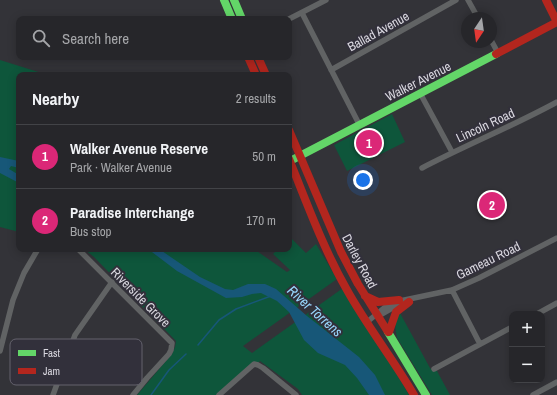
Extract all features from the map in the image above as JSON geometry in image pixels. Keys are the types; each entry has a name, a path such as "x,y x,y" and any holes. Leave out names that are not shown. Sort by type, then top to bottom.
{"main road":[{"path":"224,0 231,16"},
{"path":"234,0 241,16"},
{"path":"546,0 557,22"},
{"name":"Walker Avenue","path":"292,159 300,157 359,124 557,22"},
{"path":"249,60 255,72"},
{"path":"259,60 265,72"},
{"name":"Darley Road","path":"292,137 327,222 348,267 411,368 426,395"},
{"name":"Darley Road","path":"292,167 323,240 347,289 367,322 399,369 414,395"},
{"path":"365,296 378,302 399,300"},
{"path":"389,332 396,312 409,302"}],"street":[{"path":"292,18 326,0"},
{"name":"Ballad Avenue","path":"331,70 456,0"},
{"path":"468,0 475,12"},
{"path":"302,13 359,124"},
{"path":"495,48 498,53"},
{"path":"420,93 452,152"},
{"name":"Lincoln Road","path":"422,168 452,152 522,121 557,102"},
{"name":"Gameau Road","path":"377,315 394,307 427,296 452,290 479,278 557,238"},
{"path":"0,350 13,300 24,273 36,252"},
{"name":"Riverside Grove","path":"81,252 172,343 172,350 142,384"},
{"path":"74,339 112,282"},
{"path":"452,290 480,344"},
{"name":"Gameau Road","path":"367,322 389,305 399,300 427,296"},
{"path":"542,311 557,303"},
{"path":"434,369 509,329"},
{"path":"219,395 254,364 258,365 296,395"},
{"path":"533,395 557,382"},
{"path":"54,395 58,385"},
{"name":"Riverside Grove","path":"133,395 141,385"}],"green space":[{"path":"0,60 38,72 16,72 16,231 0,227"},
{"path":"392,114 405,142 347,171 334,145"},
{"path":"292,239 306,253 316,244 337,279 243,346 252,353 343,288 395,370 409,395 302,395 298,389 260,361 219,395 137,395 172,354 176,341 88,252 258,252 287,272 290,270 273,254 275,252 292,252"},
{"path":"400,313 430,368 433,371 437,371 450,395 432,395 397,338 396,325"}],"water":[{"path":"0,157 16,160 16,167 11,166 9,169 16,173 16,181 0,173"},
{"name":"River Torrens","path":"152,252 163,252 200,277 225,289 233,290 248,284 265,284 276,289 307,316 359,357 375,375 385,395 369,395 357,378 345,365 318,353 304,340 289,312 277,301 261,293 242,297 226,298 177,271"}],"waterway":[{"path":"198,345 219,320 236,309 271,296"},
{"path":"151,395 169,370 186,354"}],"traffic: fast":[{"path":"224,0 231,16"},
{"path":"234,0 241,16"},
{"path":"292,160 496,54"},
{"path":"388,332 426,395"}],"traffic: jam":[{"path":"496,54 557,22 546,0"},
{"path":"249,60 255,72"},
{"path":"259,60 265,72"},
{"path":"292,137 341,252 358,284 388,332"},
{"path":"292,166 338,274 363,317 414,395"},
{"path":"365,296 378,302 399,300"},
{"path":"389,332 396,312 409,302"}],"place":[{"name":"Walker Avenue Reserve","path":"369,143"},
{"name":"Paradise Interchange","path":"492,205"}]}
